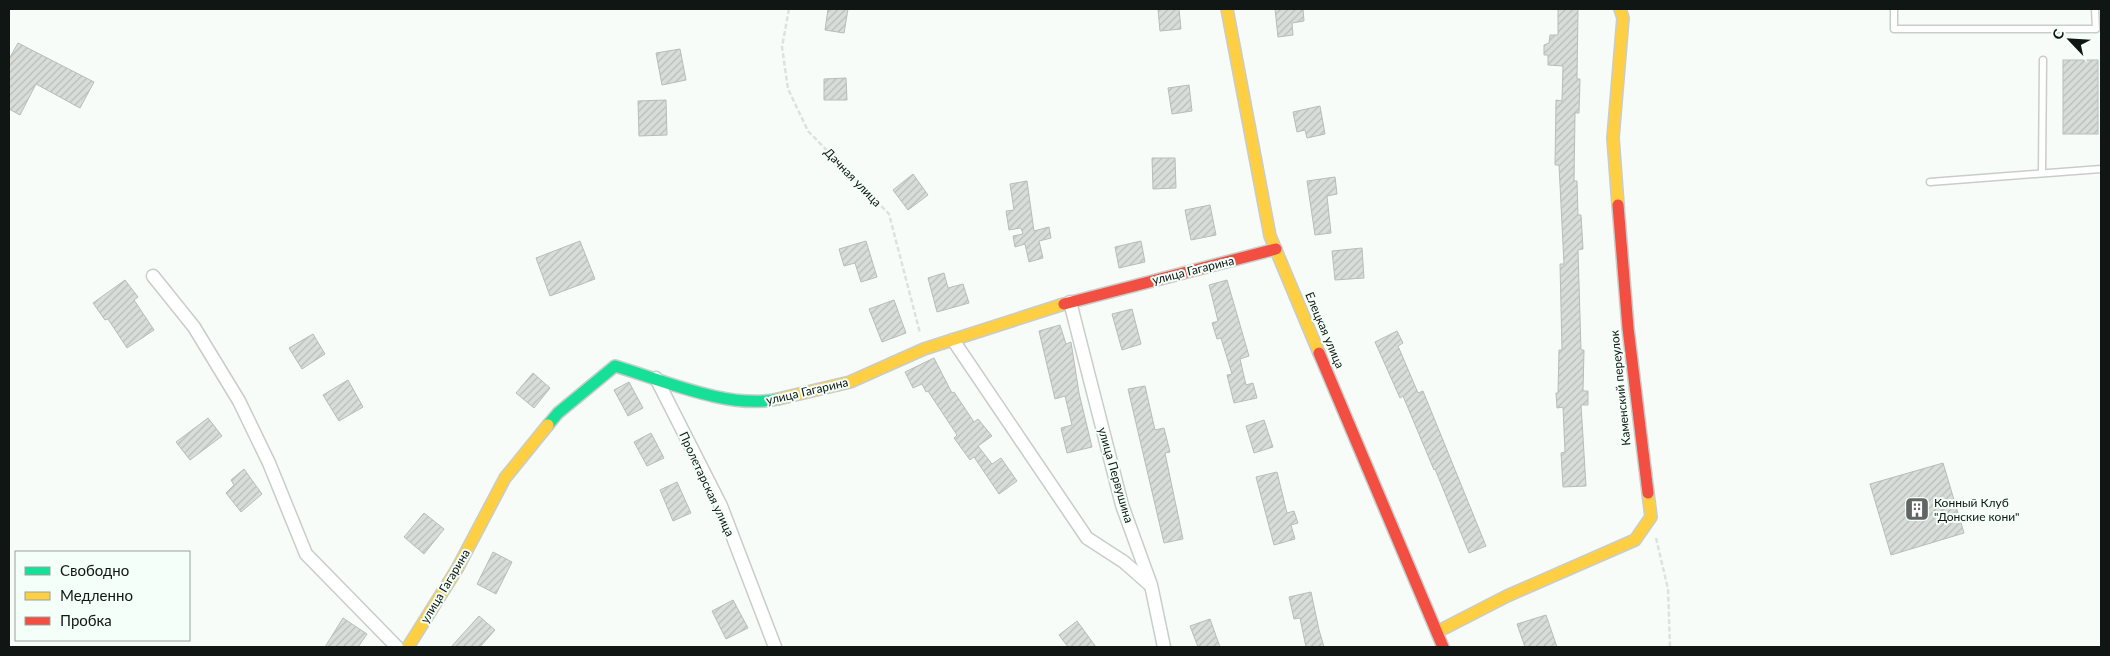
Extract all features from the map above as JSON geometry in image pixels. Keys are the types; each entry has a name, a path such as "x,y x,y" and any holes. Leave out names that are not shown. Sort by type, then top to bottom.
{"street":[{"name":"Елецкая улица","path":"1227,9 1270,236 1443,647"},
{"name":"Каменский переулок","path":"1620,9 1623,18 1614,138 1628,328 1651,517"},
{"name":"улица Гагарина","path":"408,647 457,569 505,478 558,413 615,366 716,396 763,402 850,382 924,349 1070,302 1276,249"},
{"path":"153,276 194,328 239,401 270,463 306,554 397,647"},
{"name":"улица Первушина","path":"1070,302 1122,505 1151,585 1164,647"},
{"path":"953,340 1087,538 1124,562 1151,585"},
{"name":"Пролетарская улица","path":"656,378 721,506 775,647"},
{"path":"1437,632 1507,596 1635,540 1651,517"}],"lane":[{"path":"1894,9 1894,29 2096,29 2096,9"},
{"path":"2042,60 2042,173"},
{"path":"1930,182 2101,169"}],"path":[{"name":"Дачная улица","path":"789,9 782,47 788,89 808,131 889,214 924,349"},
{"path":"1651,517 1668,589 1670,647"}],"building":[{"path":"828,9 848,9 844,33 825,30"},
{"path":"1158,9 1179,9 1181,29 1160,31"},
{"path":"1275,9 1303,9 1304,21 1292,23 1293,35 1278,37"},
{"path":"1558,9 1578,9 1577,79 1580,79 1579,113 1575,113 1574,181 1577,181 1578,215 1581,215 1583,249 1578,250 1581,350 1584,350 1583,391 1588,391 1588,405 1581,405 1586,486 1563,487 1561,453 1565,452 1563,407 1557,408 1556,393 1558,393 1559,350 1562,350 1560,264 1564,264 1559,165 1555,165 1556,100 1562,101 1563,66 1548,65 1548,55 1544,55 1544,45 1549,43 1550,35 1558,35"},
{"path":"18,43 94,82 80,108 36,84 20,115 9,109 9,59"},
{"path":"680,49 686,80 662,85 656,53"},
{"path":"2063,60 2098,60 2098,134 2063,134"},
{"path":"846,78 847,100 824,100 824,79"},
{"path":"1189,85 1192,111 1172,114 1168,88"},
{"path":"666,100 667,135 639,136 638,101"},
{"path":"1320,106 1325,134 1307,138 1305,130 1297,132 1293,112"},
{"path":"1152,158 1175,158 1176,188 1153,189"},
{"path":"913,174 928,195 908,210 893,190"},
{"path":"1335,177 1337,194 1327,196 1331,233 1315,235 1307,181"},
{"path":"1027,181 1034,231 1049,227 1051,238 1039,241 1043,258 1029,262 1025,244 1015,247 1013,236 1023,234 1021,228 1009,230 1006,211 1014,210 1010,184"},
{"path":"1210,205 1216,235 1191,240 1185,210"},
{"path":"580,241 595,279 550,296 536,258"},
{"path":"866,241 877,277 861,282 855,263 844,266 839,249"},
{"path":"1141,241 1145,262 1119,268 1115,247"},
{"path":"1362,248 1364,278 1335,280 1332,251"},
{"path":"944,273 948,288 963,284 969,303 937,312 928,278"},
{"path":"125,280 138,297 134,300 154,330 127,348 108,319 105,320 93,303"},
{"path":"1227,280 1249,356 1240,359 1246,385 1253,383 1257,398 1234,403 1227,375 1232,374 1221,338 1217,339 1212,323 1218,321 1209,285"},
{"path":"894,300 906,333 882,342 869,309"},
{"path":"1132,309 1141,344 1122,350 1112,314"},
{"path":"1060,325 1066,344 1071,342 1079,393 1092,447 1067,453 1061,428 1072,425 1065,396 1055,399 1039,331"},
{"path":"1397,331 1403,343 1398,346 1418,393 1423,391 1486,546 1469,553 1403,396 1400,398 1375,342"},
{"path":"313,334 325,354 302,369 289,348"},
{"path":"934,358 952,393 954,392 974,422 978,419 992,436 978,446 992,464 1001,458 1017,481 999,494 974,457 970,460 954,438 957,435 928,391 926,392 922,384 913,388 905,372"},
{"path":"533,373 550,388 534,408 516,393"},
{"path":"348,380 363,407 339,421 323,395"},
{"path":"629,382 643,408 628,416 614,390"},
{"path":"1145,386 1155,430 1164,428 1170,452 1165,453 1183,539 1164,543 1128,389"},
{"path":"208,418 222,436 190,460 176,442"},
{"path":"1264,420 1273,447 1254,453 1246,426"},
{"path":"651,433 664,458 647,466 634,442"},
{"name":"Конный Клуб \"Донские кони\"","path":"1943,463 1964,533 1891,555 1870,484"},
{"path":"244,469 262,494 241,512 226,493 234,485 231,480"},
{"path":"1277,472 1287,513 1294,511 1298,523 1291,525 1295,539 1274,545 1256,477"},
{"path":"677,482 691,513 673,521 660,490"},
{"path":"424,513 444,529 424,554 404,537"},
{"path":"493,552 512,562 496,594 477,584"},
{"path":"1311,592 1324,647 1306,647 1300,618 1294,619 1289,597"},
{"path":"733,600 748,628 726,639 712,611"},
{"path":"1546,615 1557,647 1525,647 1517,624"},
{"path":"479,616 495,630 480,647 451,647"},
{"path":"343,618 367,634 358,647 325,647"},
{"path":"1210,619 1220,647 1198,647 1190,626"},
{"path":"1077,621 1096,647 1068,647 1059,635"}],"traffic: fast":[{"path":"548,425 558,413 615,366 696,392 718,397 759,401 778,399"}],"traffic: slow":[{"path":"1227,9 1270,236 1319,353"},
{"path":"1618,205 1613,138 1623,18 1620,9"},
{"path":"778,399 850,382 924,349 1064,304"},
{"path":"408,647 457,569 505,478 548,425"},
{"path":"1437,632 1507,596 1635,540 1651,517 1648,493"}],"traffic: jam":[{"path":"1618,205 1628,328 1648,493"},
{"path":"1064,304 1276,249"},
{"path":"1319,353 1443,647"}],"place":[{"name":"Конный Клуб \"Донские кони\"","path":"1917,509"}]}
